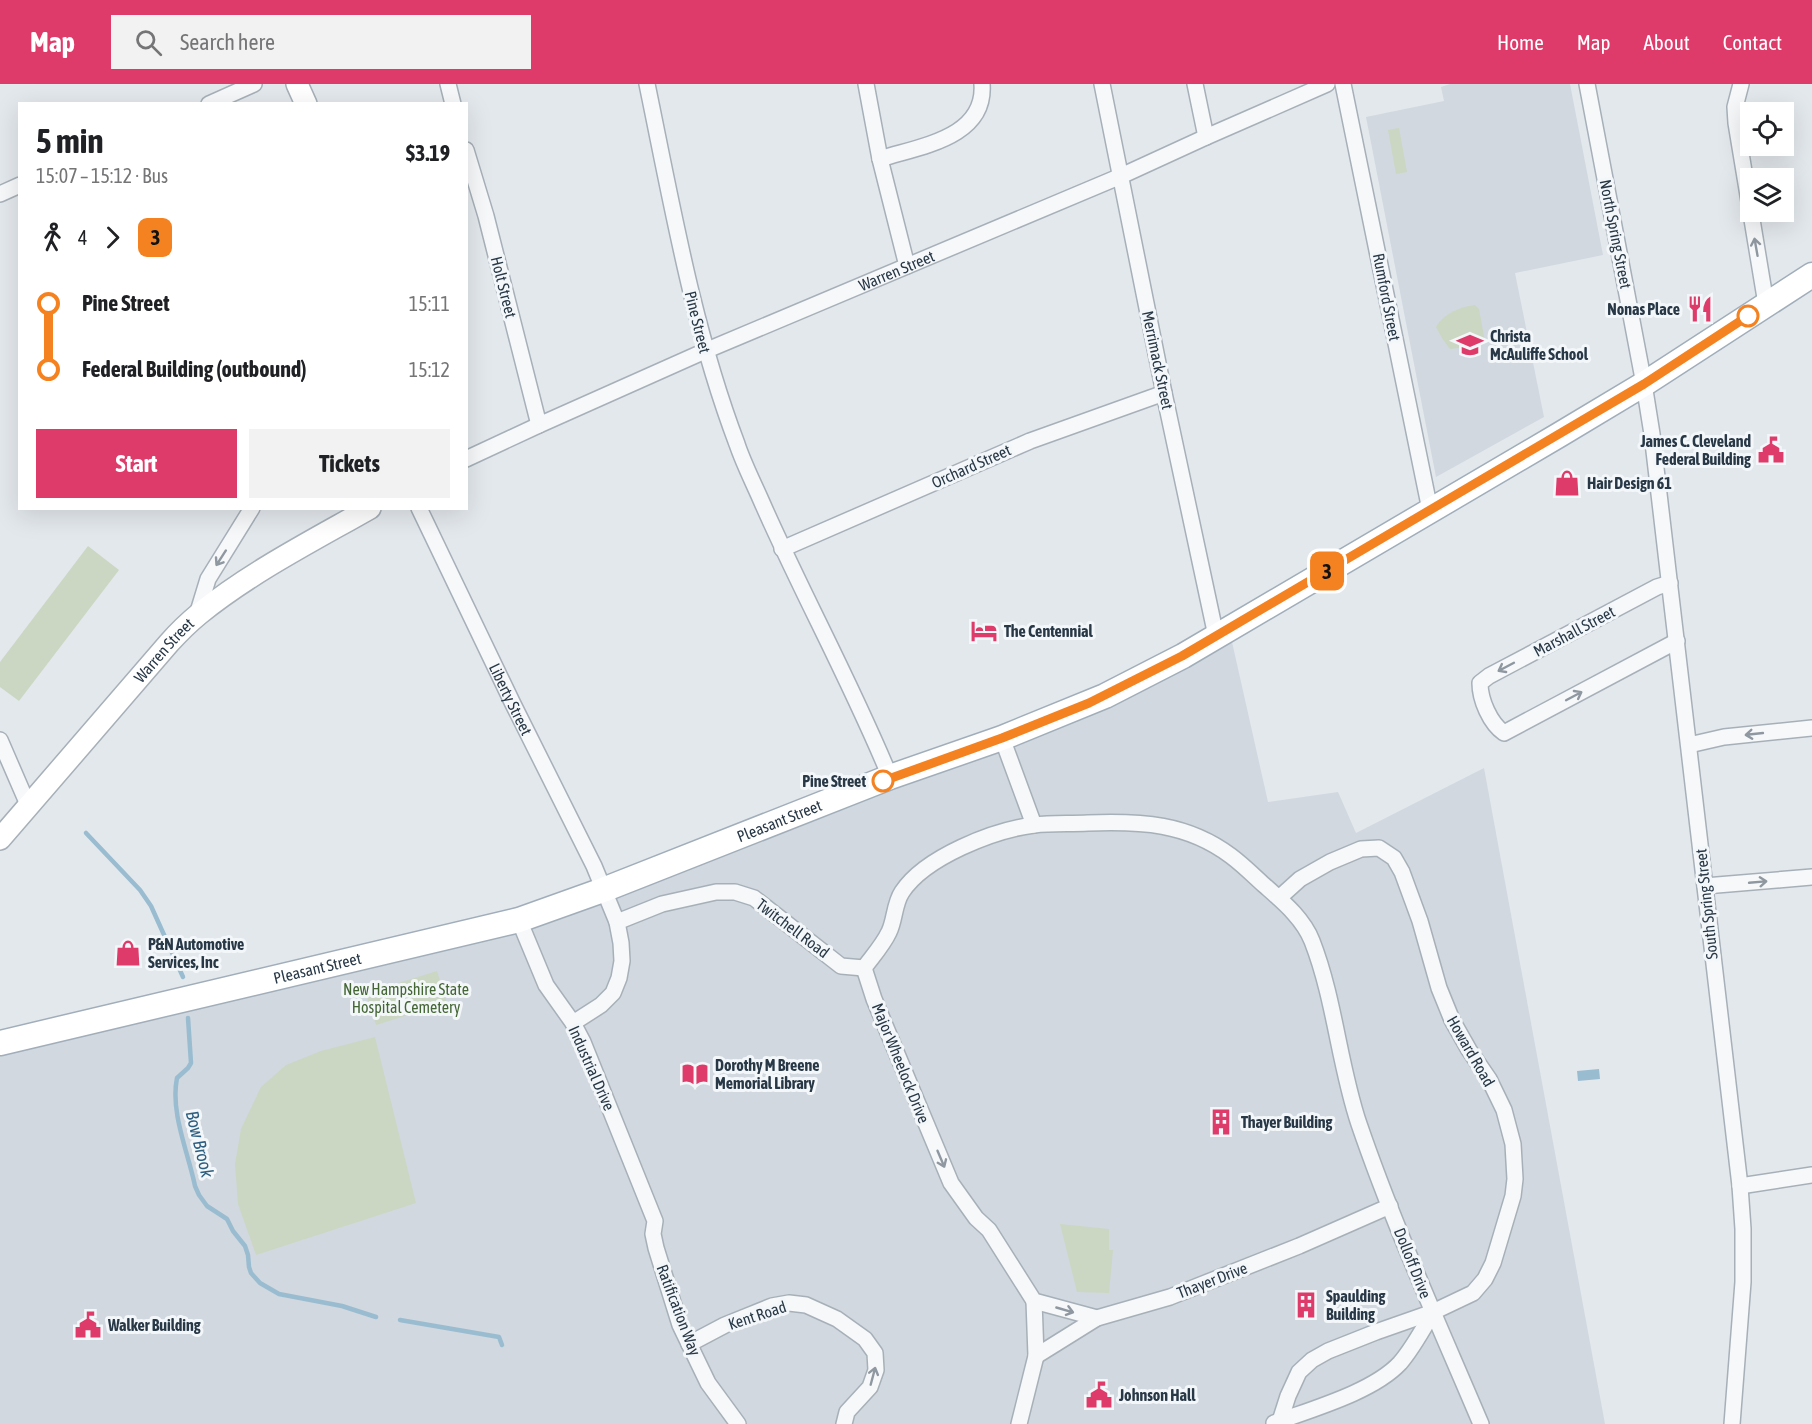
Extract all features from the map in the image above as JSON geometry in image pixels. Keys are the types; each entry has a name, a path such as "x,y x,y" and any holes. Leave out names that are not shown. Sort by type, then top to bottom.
{"main road":[{"name":"Pleasant Street","path":"0,1043 519,920 603,890 890,777 1002,738 1105,696 1182,656 1644,384 1812,275"}],"street":[{"path":"214,102 254,84"},
{"path":"297,84 305,102"},
{"path":"448,84 452,102"},
{"name":"Pine Street","path":"647,84 693,303 720,398 738,447 782,549 890,777"},
{"path":"866,84 880,159 907,266"},
{"path":"880,159 934,142 967,126 977,114 983,96 982,84"},
{"name":"Merrimack Street","path":"1102,84 1216,636"},
{"path":"1195,84 1206,137"},
{"name":"Warren Street","path":"468,458 705,351 1120,176 1327,84"},
{"name":"Rumford Street","path":"1343,84 1430,510"},
{"name":"North Spring Street","path":"1587,84 1644,384"},
{"path":"1741,84 1735,107 1736,123 1766,304"},
{"name":"Holt Street","path":"468,157 492,236 540,425"},
{"path":"0,194 18,186"},
{"name":"South Spring Street","path":"1644,384 1677,641 1740,1186 1743,1282 1732,1424"},
{"name":"Orchard Street","path":"782,549 1030,441 1164,393"},
{"path":"197,615 208,579 251,510"},
{"name":"Warren Street","path":"0,839 169,643 197,615 277,561 366,510"},
{"name":"Liberty Street","path":"420,510 594,866 603,890"},
{"name":"Marshall Street","path":"1670,583 1648,592 1489,676 1480,682 1480,691 1487,711 1497,728 1504,733 1677,641"},
{"path":"1689,745 1724,737 1812,728"},
{"path":"1002,738 1034,825"},
{"path":"0,740 28,807"},
{"path":"864,968 889,932 894,909 902,892 916,876 941,858 972,842 1034,825 1120,821 1149,823 1178,829 1210,842 1230,855 1278,898"},
{"name":"Howard Road","path":"1276,1422 1299,1372 1312,1360 1328,1351 1433,1312 1473,1293 1485,1279 1493,1263 1513,1196 1515,1179 1513,1144 1504,1110 1489,1079 1452,1020 1439,988 1420,921 1402,872 1394,858 1379,848 1361,849 1330,862 1300,879 1278,898"},
{"path":"1705,886 1812,877"},
{"path":"573,1023 601,1005 613,993 619,978 622,961 621,943 617,922 603,890"},
{"name":"Twitchell Road","path":"617,922 663,904 716,892 735,892 754,898 842,966 864,968"},
{"name":"Dolloff Drive","path":"1278,898 1300,920 1311,938 1322,971 1359,1123 1390,1206 1481,1424"},
{"name":"Industrial Drive","path":"519,920 546,985 573,1023 583,1042 655,1221"},
{"name":"Major Wheelock Drive","path":"864,968 878,1009 951,1184 976,1218 989,1230 1034,1301"},
{"path":"1740,1186 1812,1175"},
{"name":"Thayer Drive","path":"1036,1356 1097,1318 1170,1297 1299,1246 1390,1206"},
{"name":"Ratification Way","path":"655,1221 653,1234 656,1248 680,1324 708,1383 738,1424"},
{"path":"1019,1424 1036,1356 1034,1301 1097,1318"},
{"name":"Kent Road","path":"689,1344 725,1325 772,1306 789,1303 806,1305 837,1319 865,1340 875,1353 876,1370 870,1387 846,1412 844,1424"},
{"path":"1276,1422 1372,1385 1398,1365 1409,1352 1433,1312"}],"shaded area":[{"name":"Christa McAuliffe School","path":"1450,84 1570,84 1603,255 1515,273 1544,417 1436,477 1366,117 1444,101 1441,87"},
{"path":"1232,642 1268,802 1338,792 1356,833 1484,768 1605,1424 0,1424 0,1052 699,862 1113,704"}],"green space":[{"path":"1399,128 1407,172 1396,174 1388,130"},
{"path":"1475,305 1479,309 1485,342 1450,349 1436,327 1443,318 1453,312"},
{"path":"88,546 119,570 19,701 0,687 0,662"},
{"name":"New Hampshire State Hospital Cemetery","path":"437,971 447,1003 376,1025 366,993"},
{"path":"375,1037 416,1203 256,1255 238,1204 235,1164 241,1129 261,1087 286,1065 321,1051"},
{"path":"1060,1224 1109,1229 1109,1250 1113,1250 1109,1293 1077,1292"}],"water":[{"path":"1599,1069 1600,1079 1578,1081 1577,1071"}],"waterway":[{"name":"Bow Brook","path":"86,833 140,890 151,906 183,977"},
{"name":"Bow Brook","path":"188,1018 191,1063 177,1078 175,1091 181,1132 199,1195 207,1206 227,1219 245,1246 251,1273 260,1283 279,1294 342,1306 376,1317"},
{"name":"Bow Brook","path":"400,1320 499,1337 502,1345"}],"bus line":[{"name":"3","path":"883,781 1002,738 1089,703 1182,656 1644,384 1748,316"}],"place":[{"name":"Nonas Place","path":"1700,309"},
{"name":"Christa McAuliffe School","path":"1470,345"},
{"name":"James C. Cleveland Federal Building","path":"1771,450"},
{"name":"Hair Design 61","path":"1567,483"},
{"name":"The Centennial","path":"984,631"},
{"name":"Pine Street","path":"883,781"},
{"name":"P&N Automotive Services, Inc","path":"128,953"},
{"name":"Dorothy M Breene Memorial Library","path":"695,1074"},
{"name":"Thayer Building","path":"1221,1122"},
{"name":"Spaulding Building","path":"1306,1305"},
{"name":"Walker Building","path":"88,1325"},
{"name":"Johnson Hall","path":"1099,1395"}]}
